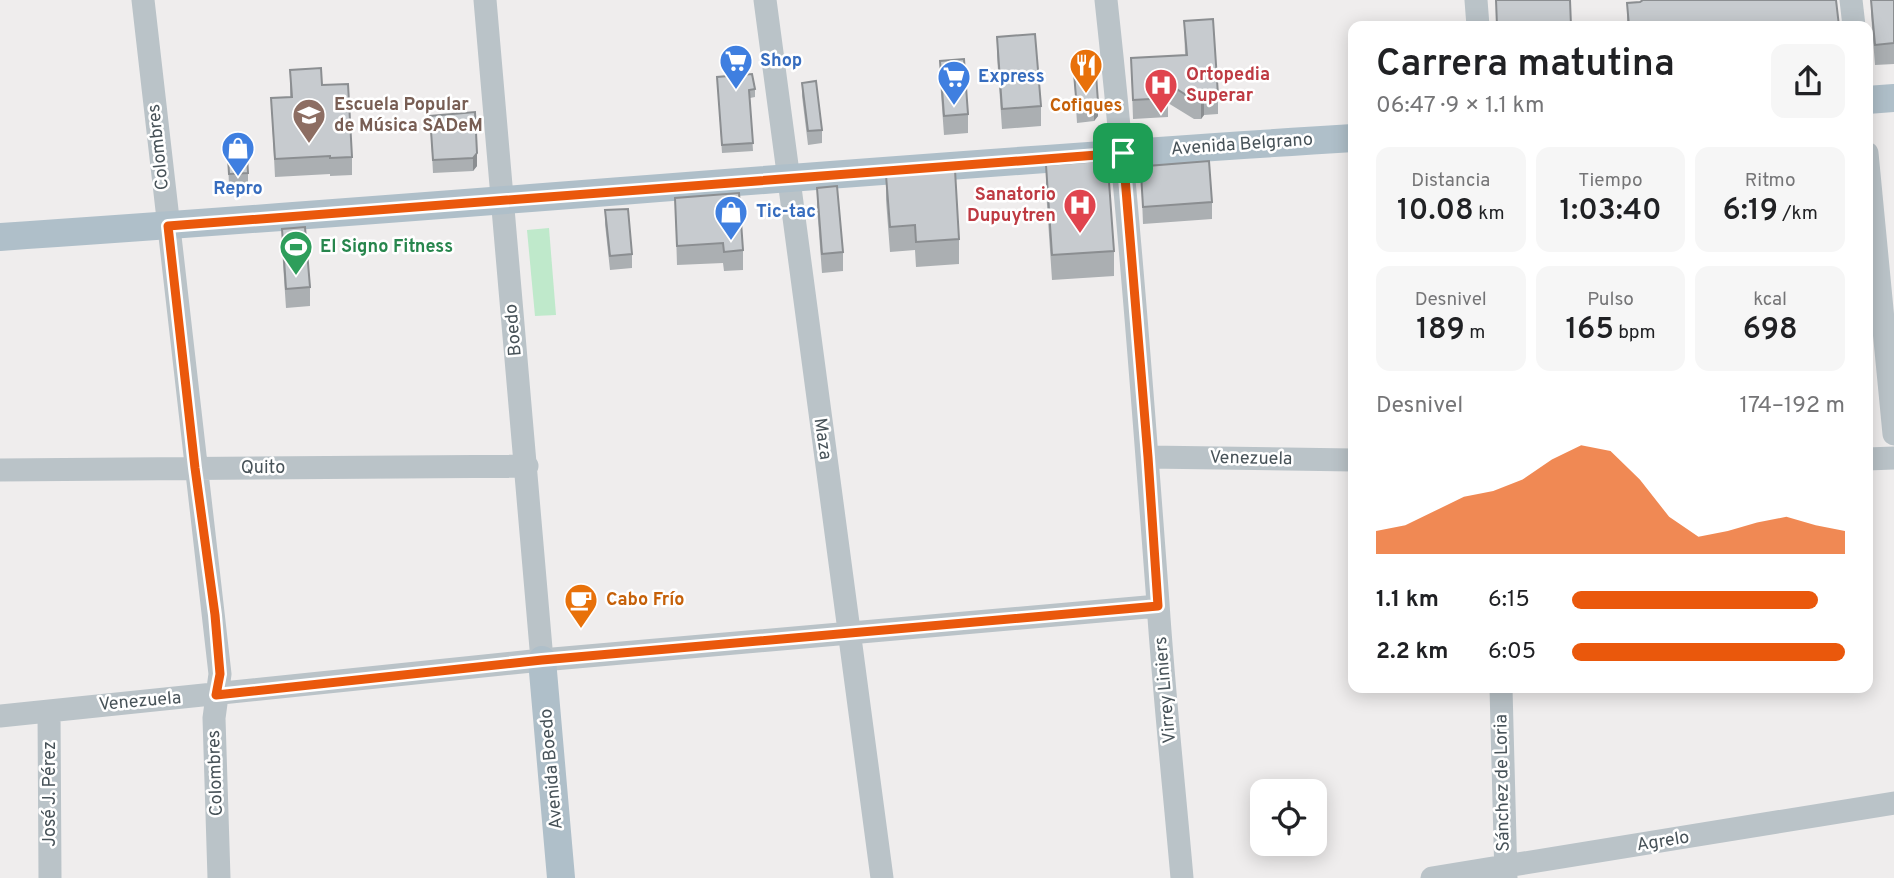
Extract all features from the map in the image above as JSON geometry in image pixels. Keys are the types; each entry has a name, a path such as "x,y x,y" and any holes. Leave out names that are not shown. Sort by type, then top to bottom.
{"main road":[{"path":"1873,100 1894,98"},
{"name":"Avenida Belgrano","path":"0,237 1348,138"},
{"name":"Avenida Boedo","path":"542,660 561,878"}],"street":[{"name":"Colombres","path":"143,0 220,674 214,718 219,878"},
{"name":"Boedo","path":"485,0 542,660"},
{"name":"Maza","path":"765,0 882,878"},
{"name":"Virrey Liniers","path":"1106,0 1123,153 1182,878"},
{"path":"1476,0 1478,21"},
{"path":"1852,0 1854,21"},
{"path":"1873,215 1894,434"},
{"name":"Venezuela","path":"1148,457 1348,460"},
{"path":"1873,459 1894,458"},
{"name":"Quito","path":"0,470 527,466"},
{"name":"Venezuela","path":"0,716 542,660 1158,606"},
{"name":"Sánchez de Loria","path":"1501,693 1506,873"},
{"name":"José J. Pérez","path":"49,710 50,878"},
{"name":"Agrelo","path":"1432,878 1506,873 1894,803"}],"green space":[{"path":"549,228 556,315 535,316 527,230"}],"building":[{"path":"1496,0 1570,0 1571,21 1497,21"},
{"path":"1836,0 1838,21 1629,21 1627,3"},
{"path":"1871,0 1894,0 1894,43 1875,45"},
{"path":"1213,19 1218,95 1194,100 1167,83 1168,98 1133,100 1131,58 1187,55 1184,21"},
{"path":"1035,34 1041,106 1002,109 997,37"},
{"name":"Express","path":"964,59 968,114 944,116 940,61"},
{"name":"Cofiques","path":"1095,60 1098,102 1094,108 1077,109 1073,61"},
{"path":"321,68 322,85 348,84 352,157 275,159 271,98 292,97 290,70"},
{"path":"752,74 755,89 749,90 753,143 722,145 717,77"},
{"path":"816,81 822,130 808,131 802,83"},
{"path":"475,112 477,153 473,158 433,160 430,116"},
{"path":"247,156 248,173 229,174 228,157"},
{"name":"Sanatorio Dupuytren","path":"1100,161 1108,168 1114,251 1052,255 1046,165"},
{"path":"1209,161 1212,202 1143,207 1141,173 1147,166"},
{"path":"955,170 959,239 916,242 915,225 890,227 886,175"},
{"path":"837,186 843,252 822,254 817,188"},
{"path":"739,193 743,250 724,252 723,243 677,246 675,198"},
{"path":"628,209 632,254 610,256 605,210"},
{"name":"El Signo Fitness","path":"305,227 310,287 286,289 282,229"}],"place":[{"name":"Shop","path":"736,91"},
{"name":"Cofiques","path":"1086,95"},
{"name":"Express","path":"954,107"},
{"name":"Ortopedia Superar","path":"1161,115"},
{"name":"Escuela Popular de Música SADeM","path":"309,145"},
{"name":"Repro","path":"238,178"},
{"name":"Sanatorio Dupuytren","path":"1080,235"},
{"name":"Tic-tac","path":"731,242"},
{"name":"El Signo Fitness","path":"296,277"},
{"name":"Cabo Frío","path":"581,630"}],"route":[{"path":"1123,153 1158,606 542,660 216,695 220,674 215,615 195,468 168,226 1123,153"}]}
